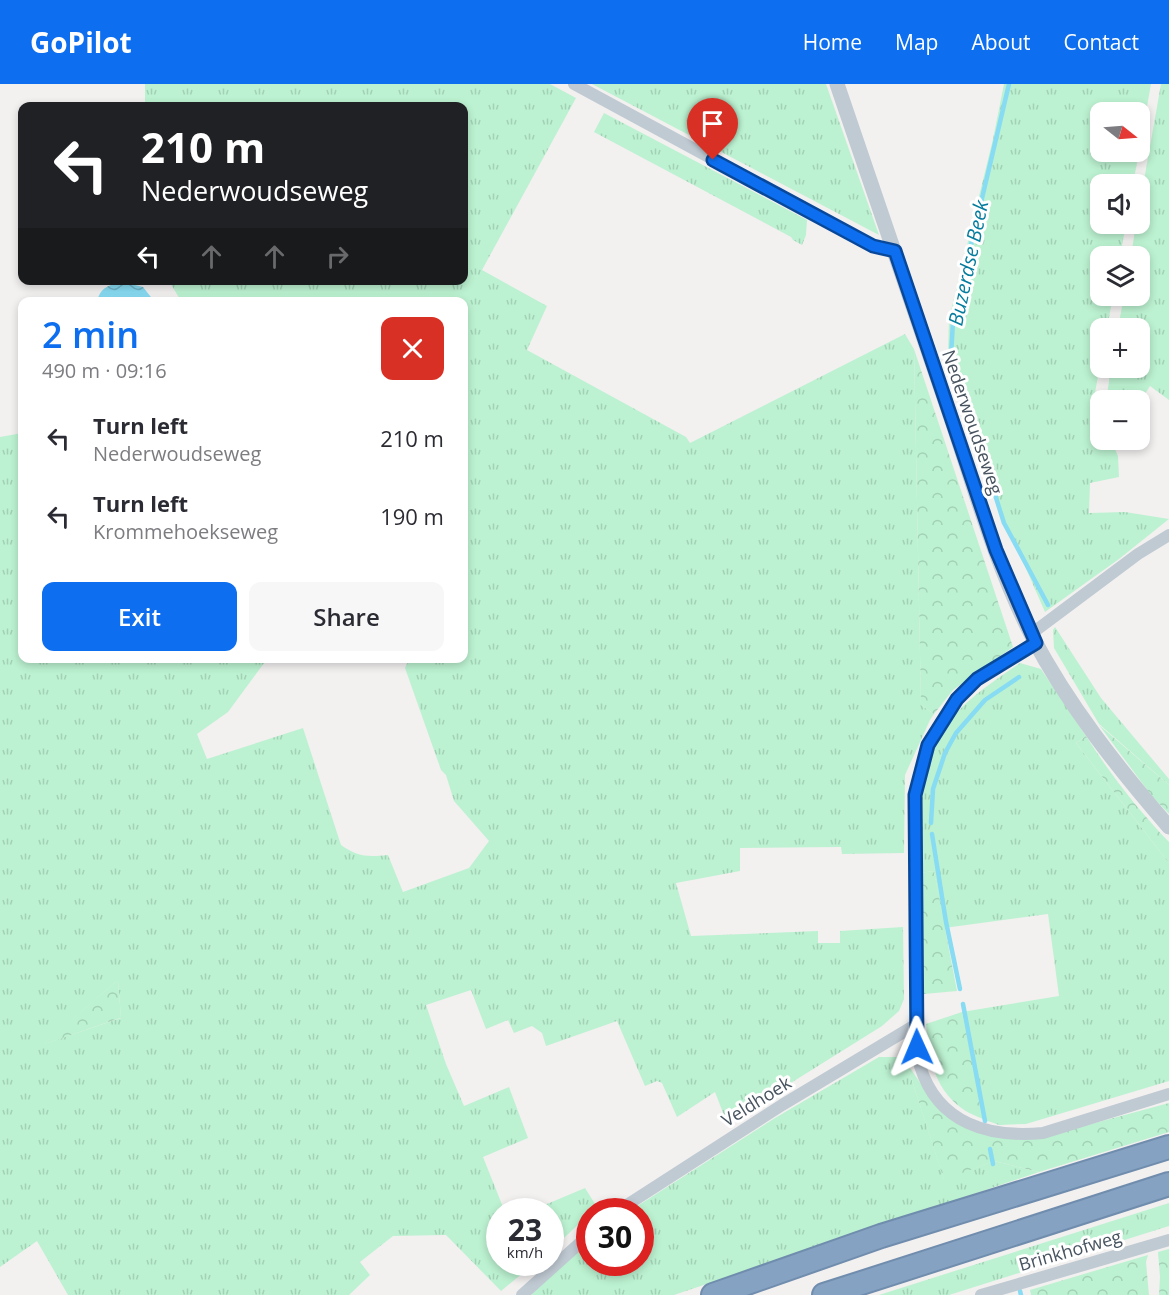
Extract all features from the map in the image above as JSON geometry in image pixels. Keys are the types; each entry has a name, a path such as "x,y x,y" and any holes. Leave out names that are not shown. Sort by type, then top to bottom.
{"highway":[{"path":"713,1295 881,1236 1169,1147"},
{"path":"824,1295 1169,1184"}],"street":[{"path":"574,84 873,246 895,251"},
{"name":"Nederwoudseweg","path":"837,84 996,550 1034,638 1094,733 1169,827"},
{"path":"1169,535 1138,554 1034,638 977,679 957,699 928,745 915,795 917,1024 920,1066 938,1100 966,1122 997,1134 1022,1135 1043,1133 1169,1094"},
{"name":"Veldhoek","path":"635,1198 782,1105 917,1024"},
{"name":"Brinkhofweg","path":"981,1295 1169,1240"},
{"path":"522,1295 576,1247"}],"green space":[{"path":"145,84 550,84 576,98 482,270 547,306 527,350 686,437 690,443 905,334 914,349 921,705 934,714 905,775 904,853 842,854 841,847 740,848 740,871 676,883 691,936 818,931 818,943 840,943 840,931 903,927 904,999 899,1011 882,1026 727,1123 715,1092 677,1117 662,1083 657,1081 645,1086 617,1021 546,1046 542,1033 532,1026 514,1033 508,1020 486,1029 471,990 426,1005 446,1064 464,1106 509,1087 528,1138 483,1157 499,1198 486,1198 486,1276 446,1235 393,1236 360,1262 370,1275 349,1295 68,1295 37,1241 0,1267 0,437 18,434 18,663 264,663 228,712 197,734 207,759 303,728 341,845 363,855 388,855 403,892 469,868 489,841 454,801 405,668 407,663 468,663 468,297 179,297 171,285 468,285 468,102 145,102","holes":["117,981 121,1018 44,1044"]},
{"path":"592,84 826,84 879,235"},
{"path":"1004,84 1151,84 1148,102 1090,102 1090,162 1137,162 1135,174 1090,174 1090,234 1124,234 1122,246 1090,246 1090,306 1111,306 1109,318 1090,318 1090,378 1098,378 1095,390 1090,390 1090,450 1115,450 1118,456 1119,477 1090,483 1089,513 1125,512 1169,519 1119,559 1045,612 1003,516 948,355 949,319 993,139"},
{"path":"1161,84 1169,84 1169,400 1150,386 1148,390 1108,390 1110,378 1150,378 1150,318 1120,318 1122,306 1150,306 1150,246 1133,246 1134,234 1150,234 1150,174 1145,174 1147,162 1150,162 1150,146"},
{"path":"604,113 807,220 806,235 802,245 594,132"},
{"path":"914,349 1013,647 953,690 934,714 921,705"},
{"path":"1055,627 1101,698 1169,779 1169,785 1099,724 1054,648 1053,630"},
{"path":"1020,663 1041,669 1086,736 1076,743 1169,863 1169,1081 1026,1124 999,1125 985,1120 962,1012 1059,996 1048,914 944,928 934,871 919,873 918,832 925,772 931,752 940,735 967,702"},
{"path":"1099,725 1169,785 1169,814 1151,795"},
{"path":"1086,736 1125,791 1169,842 1169,863 1076,743"},
{"path":"934,871 957,991 924,994 919,873"},
{"path":"118,980 121,1017 126,1016 42,1045"},
{"path":"962,1012 985,1120 966,1111 951,1099 938,1080 931,1059 926,1024"},
{"path":"879,1057 896,1057 906,1062 944,1179 994,1161 1039,1172 674,1295 532,1295 530,1291 547,1276 564,1276 564,1261 576,1250 576,1276 654,1276 654,1198 650,1198 775,1118"},
{"path":"906,1062 934,1103 957,1123 991,1136 1012,1139 1043,1137 1169,1103 1169,1132 1039,1172 994,1161 944,1180"},
{"path":"585,1188 591,1198 576,1198 576,1227 564,1238 564,1198 561,1198"},
{"path":"1169,1203 1169,1226 949,1295 879,1295"},
{"path":"1169,1249 1169,1295 1159,1295 1158,1252"},
{"path":"1148,1255 1146,1262 1149,1295 1031,1295 1030,1290"},
{"path":"486,1276 519,1276 501,1291"}],"water":[{"path":"135,285 143,287 151,297 99,297 106,287"}],"waterway":[{"name":"Buzerdse Beek","path":"1009,84 953,321 951,356 1004,523 1048,605"},
{"name":"Buzerdse Beek","path":"931,823 933,789 945,753 956,733 985,700 1019,677"},
{"name":"Buzerdse Beek","path":"932,834 946,922 960,989"},
{"name":"Buzerdse Beek","path":"963,1004 985,1121"},
{"name":"Buzerdse Beek","path":"990,1149 993,1164"},
{"name":"Buzerdse Beek","path":"1020,1291 1021,1295"}],"route":[{"path":"713,160 873,246 895,251 996,550 1036,643 977,679 957,699 928,745 921,768 915,795 917,1047"}]}
